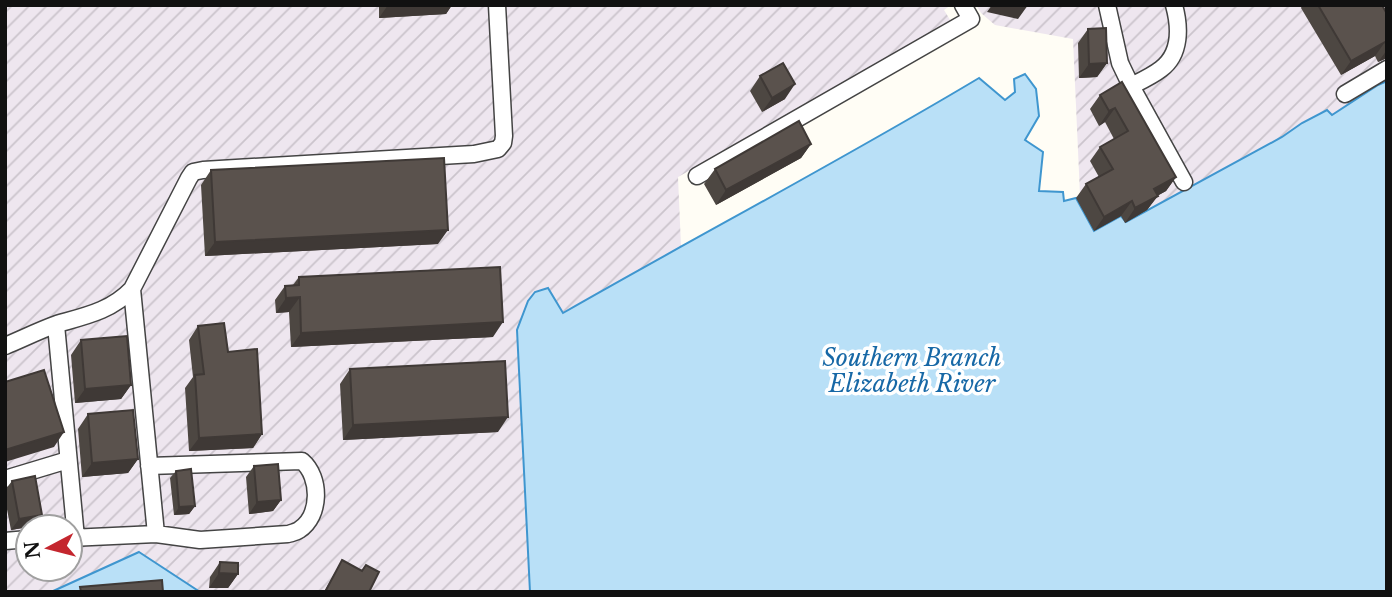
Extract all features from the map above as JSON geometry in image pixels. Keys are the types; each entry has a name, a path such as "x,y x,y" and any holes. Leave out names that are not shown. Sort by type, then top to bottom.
{"lane":[{"path":"5,346 116,304 132,289 188,178 198,170 474,154 498,149 503,144 504,136 497,5"},
{"path":"697,176 971,19 963,5"},
{"path":"1107,5 1120,63 1184,182"},
{"path":"1131,86 1163,68 1171,57 1178,41 1179,24 1174,5"},
{"path":"1345,94 1387,69"},
{"path":"132,289 156,534"},
{"path":"56,325 71,513"},
{"path":"5,479 68,460"},
{"path":"84,537 156,534 200,540 288,534 298,531 312,516 315,505 314,477 302,461 149,466"}],"shaded area":[{"path":"5,5 951,5 944,10 952,23 678,177 696,592 5,592"},
{"path":"976,5 1387,5 1387,325 1105,491 1076,198 1080,195 1073,39 995,25"}],"water":[{"name":"Southern Branch Elizabeth River","path":"1025,74 1036,89 1039,116 1025,140 1043,152 1039,191 1063,192 1064,201 1076,198 1094,231 1121,216 1126,222 1327,110 1332,115 1387,81 1387,592 530,592 517,330 528,301 535,292 548,288 563,313 979,78 1005,100 1015,92 1014,79"},
{"path":"139,552 200,592 51,592 71,583 84,583 84,577"}],"building":[{"path":"1318,5 1382,5 1387,14 1387,45 1385,42 1351,61"},
{"path":"1106,28 1107,63 1089,64 1088,29"},
{"path":"783,63 795,84 772,98 760,76"},
{"path":"1122,82 1176,177 1154,189 1158,196 1135,208 1132,201 1104,217 1086,184 1113,169 1100,147 1128,131 1115,108 1109,111 1100,95"},
{"path":"799,121 811,144 726,190 715,169"},
{"path":"444,158 448,230 215,242 211,170"},
{"path":"500,267 503,322 301,333 300,297 286,298 285,286 299,285 299,277"},
{"path":"224,323 228,352 257,349 262,434 199,438 195,375 204,374 198,326"},
{"path":"127,336 131,385 85,389 81,340"},
{"path":"505,361 508,417 353,425 350,369"},
{"path":"44,370 64,432 5,450 5,382"},
{"path":"133,410 138,459 92,463 88,414"},
{"path":"278,464 281,500 257,502 254,466"},
{"path":"191,469 195,506 179,507 176,471"},
{"path":"35,476 42,513 18,513 12,481"},
{"path":"342,560 362,571 366,565 379,572 369,592 325,592"},
{"path":"220,562 238,563 238,574 219,573"},
{"path":"162,580 163,592 81,592 80,587"}]}
